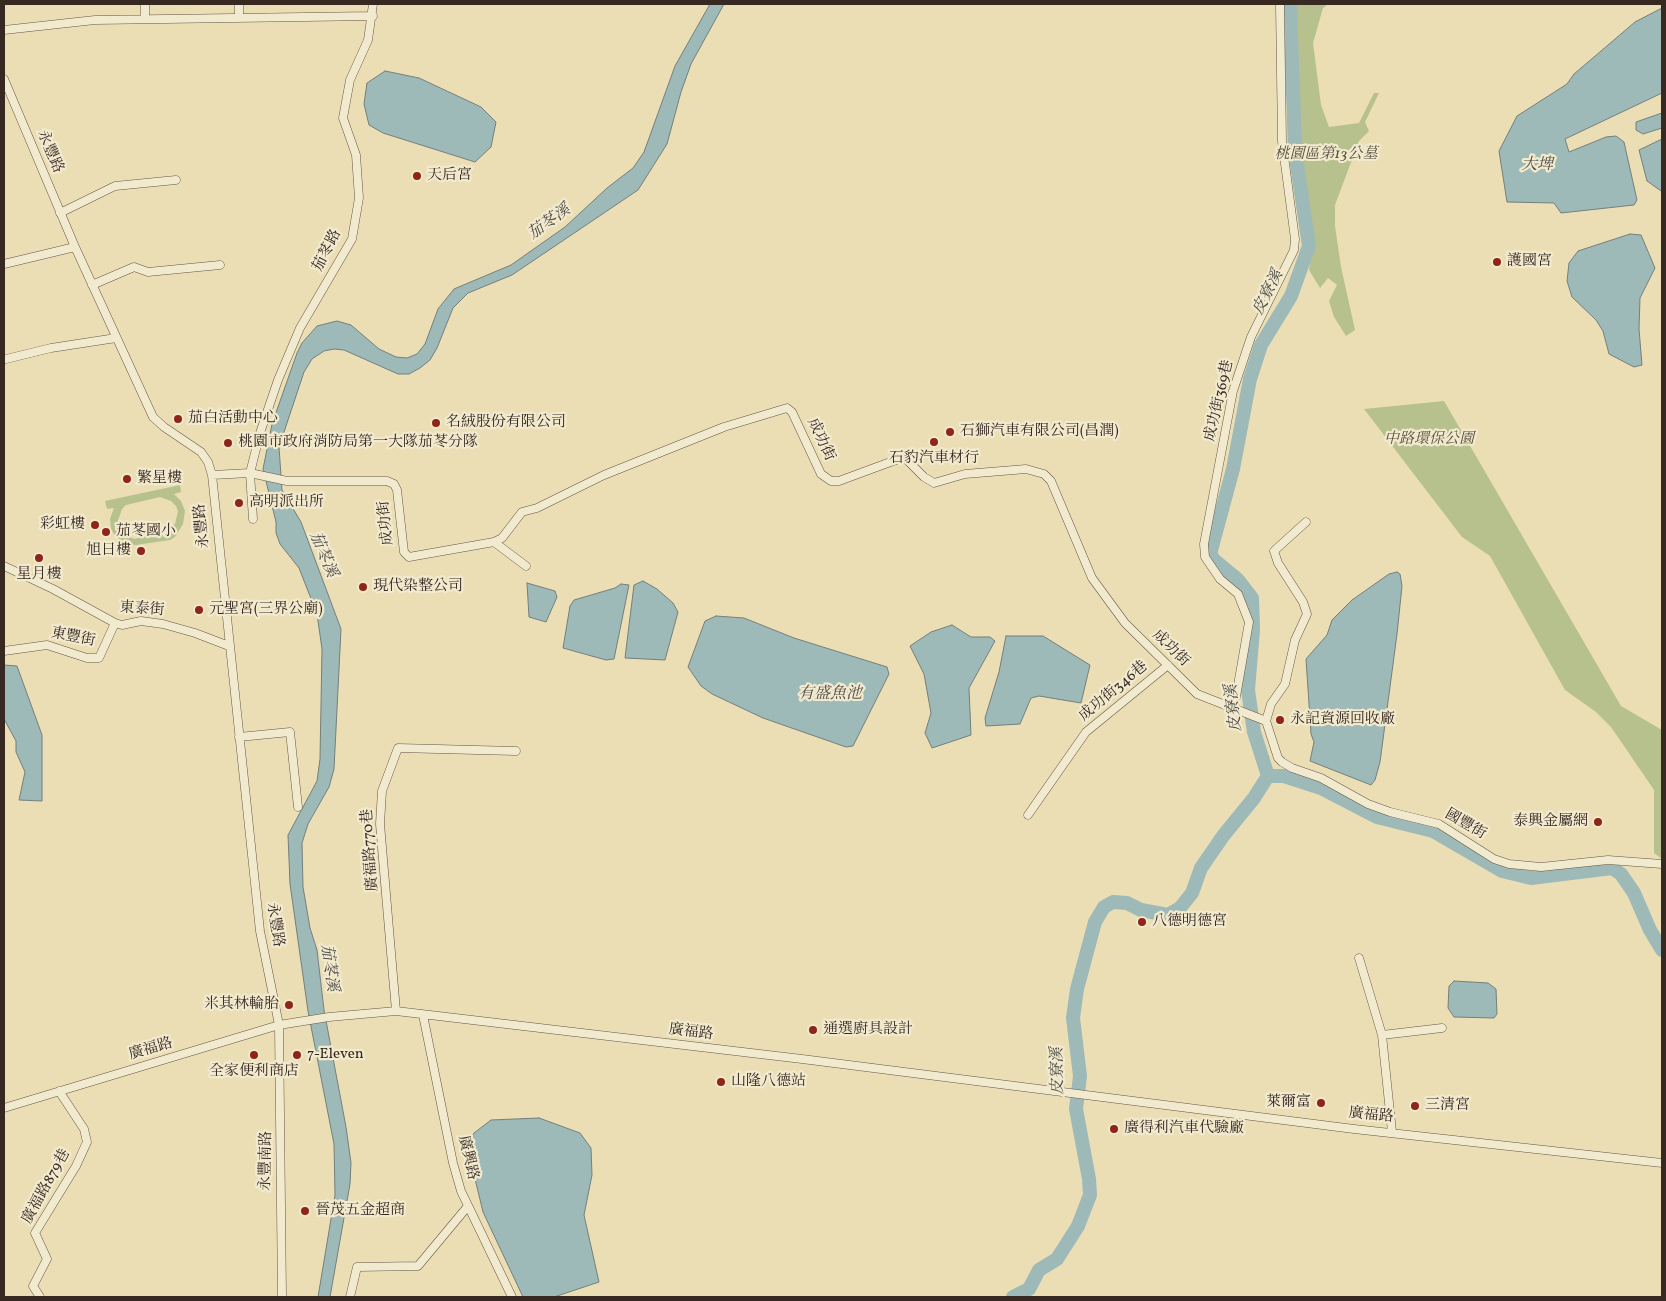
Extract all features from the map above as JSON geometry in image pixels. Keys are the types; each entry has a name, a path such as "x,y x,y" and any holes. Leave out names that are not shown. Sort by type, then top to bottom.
{"street":[{"path":"145,4 145,19"},
{"path":"239,4 239,18"},
{"name":"茄苳路","path":"252,518 250,473 260,433 278,380 300,328 352,239 359,198 356,155 343,118 350,80 368,40 374,4"},
{"name":"成功街369巷","path":"1234,708 1249,622 1238,594 1220,579 1205,556 1204,544 1233,391 1251,337 1294,250 1295,238 1282,141 1280,4"},
{"path":"4,30 95,20 373,16"},
{"name":"永豐路","path":"4,79 60,213 153,417 164,427 201,452 208,462 212,475 260,930 279,1025"},
{"path":"60,213 115,186 176,180"},
{"path":"4,264 75,247"},
{"path":"92,285 134,267 148,272 220,265"},
{"path":"6,359 51,348 116,338"},
{"name":"成功街","path":"250,473 283,480 387,481 394,484 398,490 404,552 409,556 494,542 502,538 522,512 537,508 604,475 724,427 786,408 792,412 821,474 831,481 839,481 904,457 924,477 934,482 964,474 1001,469 1026,469 1044,474 1054,488 1092,578 1125,623 1197,694 1264,719"},
{"path":"212,475 250,473"},
{"path":"1264,719 1271,704 1285,684 1295,640 1307,614 1303,602 1278,563 1274,551 1306,522"},
{"path":"494,542 526,566"},
{"name":"東泰街","path":"4,566 53,589 115,623 122,625 141,621 163,624 229,646"},
{"name":"東豐街","path":"4,651 47,645 87,658 99,658 115,623"},
{"name":"成功街346巷","path":"1028,815 1086,732 1168,666"},
{"name":"國豐街","path":"1264,719 1282,762 1292,768 1321,778 1368,804 1390,812 1439,824 1494,859 1509,864 1541,867 1608,860 1662,864"},
{"path":"239,737 290,732 298,807"},
{"name":"廣福路770巷","path":"396,1011 380,824 382,791 398,748 516,751"},
{"path":"1359,958 1382,1034 1392,1132"},
{"name":"廣福路","path":"4,1108 279,1025 329,1017 396,1011 802,1059 1048,1092 1662,1163"},
{"name":"廣興路","path":"423,1015 460,1191 512,1297"},
{"name":"永豐南路","path":"279,1025 282,1297"},
{"path":"1382,1034 1442,1028"},
{"name":"廣福路879巷","path":"40,1297 33,1286 46,1260 35,1233 76,1166 87,1142 84,1129 59,1092"},
{"path":"350,1297 357,1267 418,1266 468,1206"}],"green space":[{"name":"桃園區第13公墓","path":"1295,4 1328,4 1323,8 1313,43 1321,105 1329,127 1359,123 1374,93 1379,93 1365,122 1369,131 1359,141 1335,205 1335,226 1341,267 1355,330 1346,336 1334,317 1329,301 1337,285 1328,278 1320,288 1309,270 1313,244 1298,149"},
{"name":"中路環保公園","path":"1444,401 1621,706 1662,730 1662,859 1654,853 1654,790 1611,727 1596,712 1565,690 1490,556 1462,537 1364,409"},
{"path":"180,485 181,492 174,494 181,501 185,511 183,524 175,537 170,540 136,545 126,544 115,536 111,529 110,519 114,508 107,509 105,501","holes":["160,497 171,501 178,511 175,524 167,532 134,539 125,534 117,523 122,509 126,505"]}],"water":[{"path":"710,4 724,4 691,64 681,92 667,144 638,190 512,275 468,293 453,308 437,348 430,360 409,374 398,374 344,350 324,351 312,359 304,372 279,447 282,490 301,522 341,629 334,769 329,787 308,824 302,843 303,887 310,928 317,950 324,1010 351,1163 350,1184 330,1297 318,1297 335,1195 334,1144 308,1011 290,884 288,835 317,781 320,759 322,649 317,614 299,568 280,544 276,533 276,522 263,469 272,424 297,353 302,343 317,326 337,321 351,325 379,349 396,357 407,358 417,354 425,344 438,309 454,289 511,265 565,227 607,188 633,168 644,152 675,66"},
{"name":"大埤","path":"1662,8 1662,93 1565,139 1569,152 1606,137 1616,136 1624,142 1637,200 1634,205 1561,213 1554,203 1507,202 1499,151 1517,116 1567,84 1574,74 1635,22"},
{"path":"385,71 419,78 481,107 496,122 491,147 475,162 383,133 369,125 364,104 367,83"},
{"path":"1662,113 1662,128 1643,134 1636,130 1636,122"},
{"path":"1662,139 1661,191 1647,181 1639,150"},
{"path":"1630,234 1641,235 1655,268 1640,298 1639,329 1642,365 1634,367 1609,354 1603,331 1596,320 1572,297 1567,281 1569,263 1578,251"},
{"path":"1397,572 1400,574 1402,586 1397,634 1380,762 1375,780 1371,785 1310,761 1314,742 1311,734 1306,659 1327,635 1332,620 1352,600 1389,574"},
{"path":"643,581 657,589 673,603 678,612 665,660 625,658 634,585"},
{"path":"527,583 555,591 557,597 546,622 529,617"},
{"path":"621,584 629,585 614,659 606,660 563,648 570,606 574,600 615,588"},
{"name":"有盛魚池","path":"716,616 744,618 794,638 887,667 889,674 853,746 846,747 763,718 712,694 701,686 688,667 705,621"},
{"path":"952,625 971,637 990,637 995,641 969,688 971,735 932,748 925,733 931,713 924,674 910,646 931,632"},
{"path":"1006,636 1043,636 1090,665 1081,703 1039,696 1031,698 1020,724 986,726 985,718 999,672"},
{"path":"4,665 17,666 42,735 42,801 19,800 25,772 16,752 16,741 4,719"},
{"path":"1454,981 1488,983 1496,989 1497,1014 1494,1018 1454,1017 1448,1008 1449,986"},
{"path":"539,1118 580,1133 591,1148 592,1175 584,1215 599,1282 554,1297 523,1297 483,1212 467,1146 474,1133 491,1120"}],"waterway":[{"name":"皮寮溪","path":"1268,776 1254,732 1248,690 1253,630 1252,598 1238,580 1214,560 1210,554 1233,469 1250,379 1261,345 1291,296 1309,246 1295,151 1290,4"},
{"path":"1268,776 1284,776 1321,788 1377,817 1433,831 1502,871 1531,878 1612,868 1621,874 1634,893 1650,930 1662,950"},
{"name":"皮寮溪","path":"1013,1297 1029,1289 1039,1270 1057,1259 1078,1226 1090,1195 1089,1179 1076,1109 1080,1076 1073,1018 1077,989 1095,922 1104,907 1113,902 1127,903 1141,910 1168,915 1180,908 1192,893 1201,868 1223,836 1254,798 1268,776"}],"place":[{"name":"天后宮","path":"417,176"},
{"name":"護國宮","path":"1497,262"},
{"name":"茄白活動中心","path":"178,419"},
{"name":"名絨股份有限公司","path":"436,423"},
{"name":"石獅汽車有限公司(昌潤)","path":"950,432"},
{"name":"石豹汽車材行","path":"934,442"},
{"name":"桃園市政府消防局第一大隊茄苳分隊","path":"228,443"},
{"name":"繁星樓","path":"127,479"},
{"name":"高明派出所","path":"239,503"},
{"name":"彩虹樓","path":"95,525"},
{"name":"茄苳國小","path":"106,532"},
{"name":"旭日樓","path":"141,551"},
{"name":"星月樓","path":"39,558"},
{"name":"現代染整公司","path":"363,587"},
{"name":"元聖宮(三界公廟)","path":"199,610"},
{"name":"永記資源回收廠","path":"1280,720"},
{"name":"泰興金屬網","path":"1598,822"},
{"name":"八德明德宮","path":"1142,922"},
{"name":"米其林輪胎","path":"289,1005"},
{"name":"通選廚具設計","path":"813,1030"},
{"name":"全家便利商店","path":"254,1055"},
{"name":"7-Eleven","path":"297,1055"},
{"name":"山隆八德站","path":"721,1082"},
{"name":"萊爾富","path":"1321,1103"},
{"name":"三清宮","path":"1415,1106"},
{"name":"廣得利汽車代驗廠","path":"1114,1129"},
{"name":"晉茂五金超商","path":"305,1211"}],"water label":[{"name":"茄苳溪","path":"550,223"},
{"name":"茄苳溪","path":"322,555"},
{"name":"茄苳溪","path":"328,968"}]}
